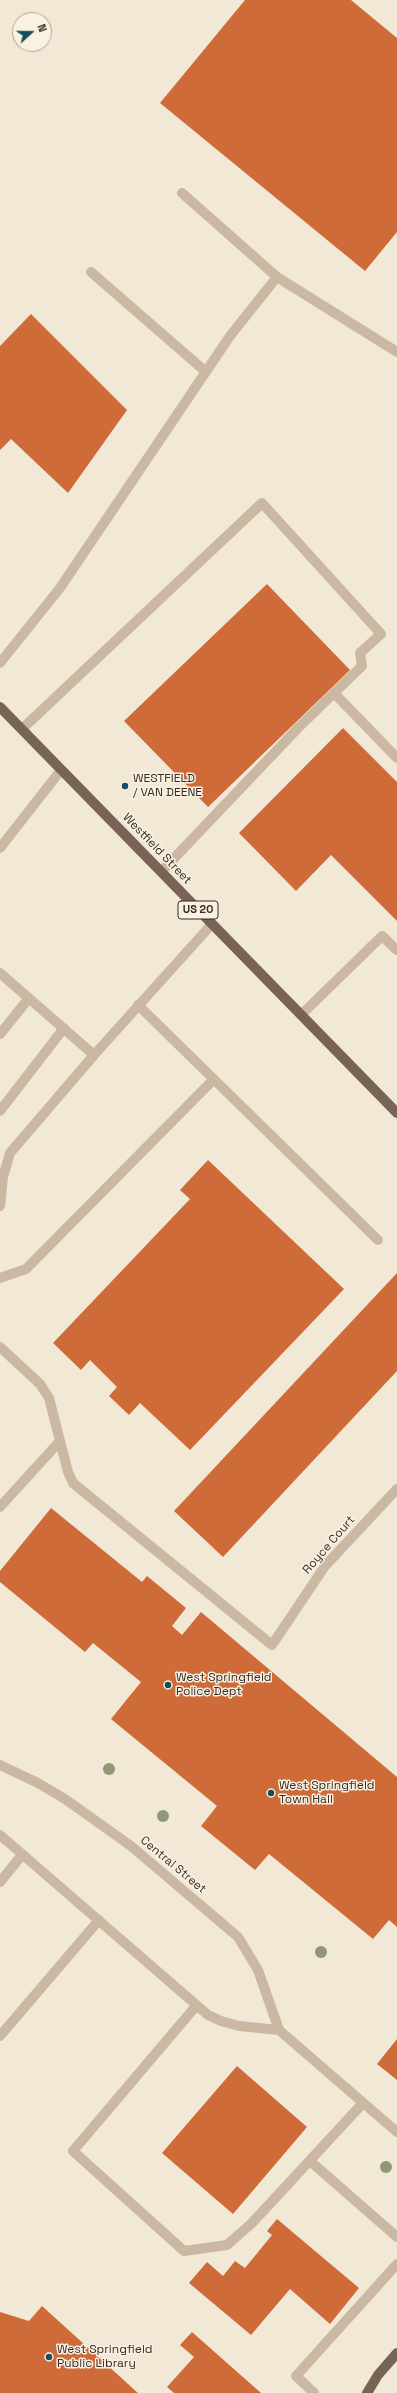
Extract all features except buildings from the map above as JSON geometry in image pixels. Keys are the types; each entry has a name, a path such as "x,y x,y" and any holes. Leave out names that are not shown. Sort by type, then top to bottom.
{"main road":[{"name":"Westfield Street","path":"0,707 397,1113"},
{"path":"362,2393 397,2353"},
{"path":"367,2393 378,2375"}],"street":[{"path":"182,193 277,277 397,352"},
{"path":"91,272 206,372"},
{"path":"0,663 60,588 230,336 277,277"},
{"path":"22,729 262,503 381,634 360,653 362,666 298,728 161,872"},
{"path":"334,693 397,758"},
{"path":"0,848 61,770"},
{"path":"0,1206 3,1177 10,1153 138,1005 212,924"},
{"path":"301,1015 382,936 397,950"},
{"path":"0,972 94,1055"},
{"path":"0,1034 29,998"},
{"path":"138,1005 378,1240"},
{"path":"0,1111 64,1028"},
{"path":"0,1278 26,1269 214,1079"},
{"path":"0,1507 60,1441 49,1398 40,1384 1,1351"},
{"name":"Royce Court","path":"60,1441 72,1483 272,1645 288,1623 324,1566 397,1489"},
{"name":"Central Street","path":"0,1765 38,1783 65,1799 131,1846 238,1937 258,1970 279,2030 397,2132"},
{"path":"0,1835 196,2006 221,2021 279,2030"},
{"path":"0,1882 22,1855"},
{"path":"0,2036 99,1920"},
{"path":"196,2006 73,2151 184,2251 227,2245 252,2223 363,2103"},
{"path":"310,2161 397,2237"},
{"path":"314,2393 296,2376 397,2264"}],"place":[{"name":"WESTFIELD / VAN DEENE","path":"125,786"},
{"name":"West Springfield Police Dept","path":"168,1685"},
{"name":"West Springfield Town Hall","path":"271,1793"},
{"name":"West Springfield Public Library","path":"49,2357"}]}
